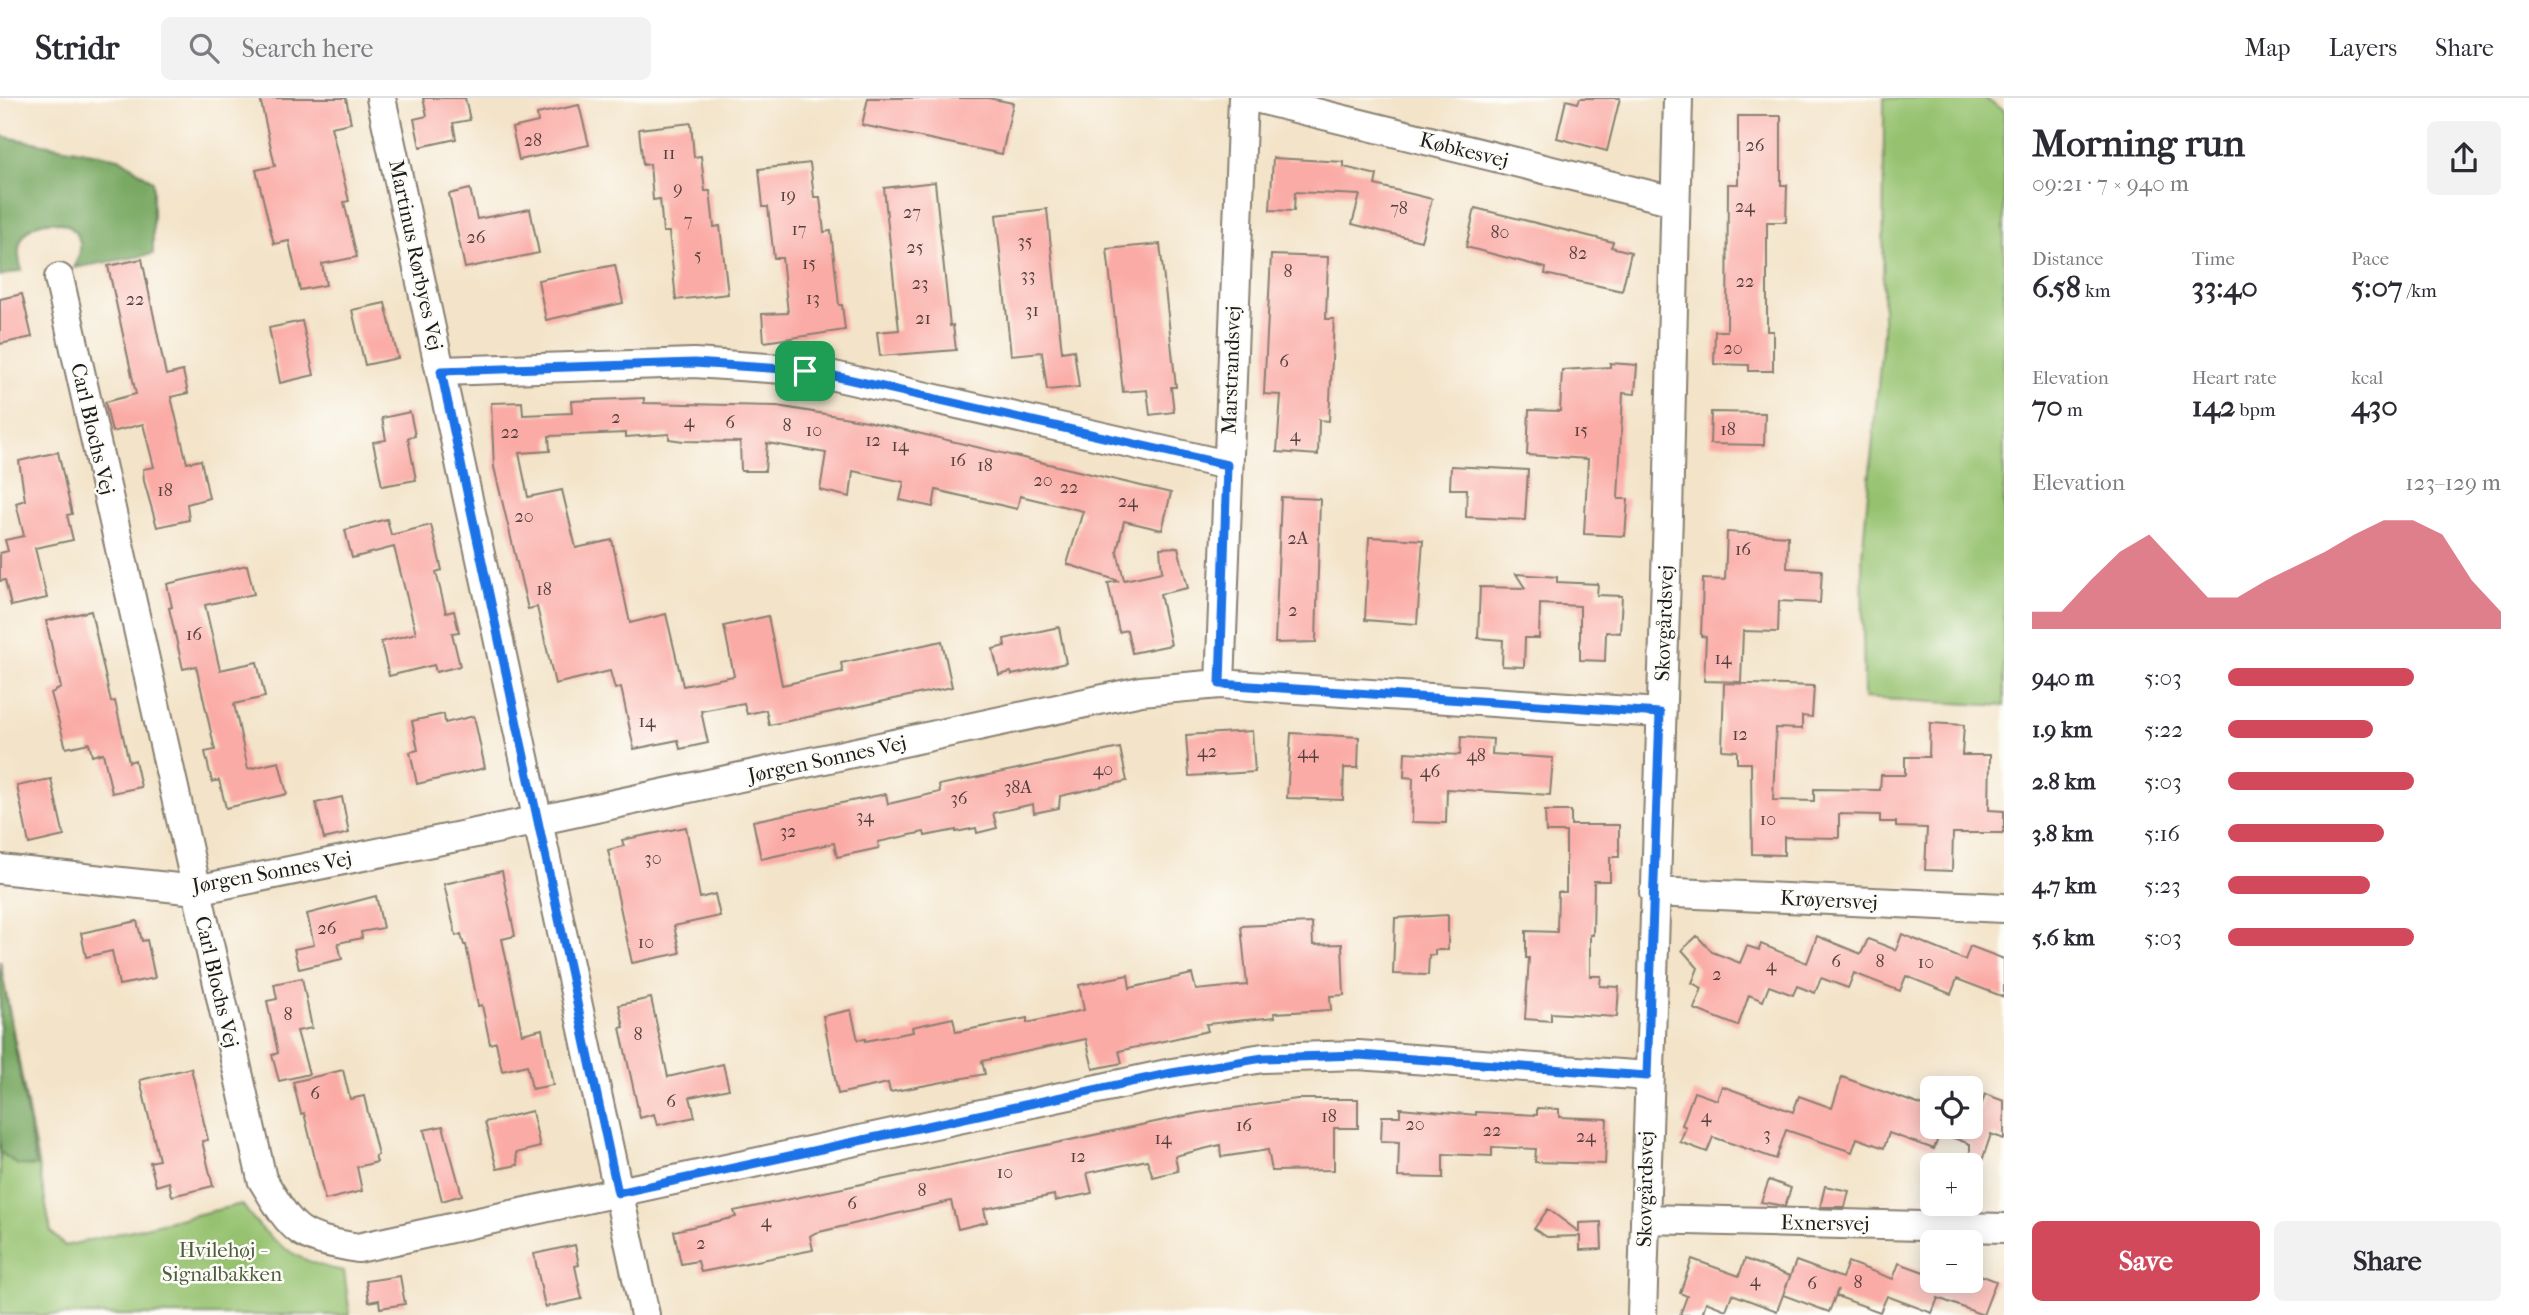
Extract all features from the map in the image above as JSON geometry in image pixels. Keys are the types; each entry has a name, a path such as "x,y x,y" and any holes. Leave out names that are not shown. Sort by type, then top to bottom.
{"street":[{"name":"Martinus Rørbyes Vej","path":"381,98 645,1315"},
{"name":"Marstrandsvej","path":"1220,684 1243,98"},
{"name":"Købkesvej","path":"1255,98 1674,201"},
{"name":"Skovgårdsvej","path":"1642,1315 1647,1076 1668,515 1678,98"},
{"name":"Carl Blochs Vej","path":"59,278 262,1179 285,1216 303,1236 358,1248 1172,1073 1263,1058 1359,1055 1647,1076"},
{"path":"441,371 694,363 812,371 1227,465"},
{"name":"Jørgen Sonnes Vej","path":"0,869 196,890 1141,691 1220,684 1660,713"},
{"name":"Krøyersvej","path":"1654,892 2004,908"},
{"name":"Exnersvej","path":"1645,1219 2004,1228"}],"green space":[{"path":"1884,98 1983,98 2004,110 2004,706 1864,698 1862,556 1883,332"},
{"path":"0,136 119,158 153,181 153,254 74,268 80,248 76,234 66,225 52,222 37,225 25,233 19,249 22,270 0,276"},
{"name":"Hvilehøj - Signalbakken","path":"0,961 51,1232 65,1246 242,1204 262,1229 286,1249 313,1263 344,1271 350,1315 0,1315"},
{"path":"0,961 36,1166 18,1165 0,1152"}],"building":[{"path":"260,98 346,98 351,123 331,127 349,201 344,202 357,257 322,264 326,285 300,290 289,241 274,244 256,170 275,166"},
{"path":"423,98 465,98 470,120 453,123 456,139 420,147 414,119 427,116"},
{"path":"868,98 988,98 1013,103 1002,154 862,125"},
{"path":"1580,98 1620,98 1607,151 1557,138 1566,100 1578,103"},
{"path":"579,105 589,145 519,160 512,128 538,122 537,114"},
{"path":"1738,116 1781,116 1781,185 1787,185 1786,222 1767,222 1767,331 1773,331 1773,371 1749,371 1749,365 1714,364 1715,331 1727,331 1728,184 1738,184"},
{"path":"691,123 694,157 701,156 705,191 710,191 714,227 720,226 728,294 676,300 669,232 663,232 660,199 653,200 650,164 643,165 639,129"},
{"path":"1273,158 1344,162 1344,167 1377,175 1375,185 1432,199 1421,241 1352,224 1360,195 1295,192 1294,211 1270,210"},
{"path":"810,163 814,197 820,197 824,232 831,231 839,305 842,305 845,330 764,342 762,314 788,313 782,258 774,258 768,207 763,207 759,169"},
{"path":"935,182 950,326 953,325 956,350 880,356 877,332 899,330 884,188"},
{"path":"470,189 477,219 530,209 539,253 465,268 449,194"},
{"path":"1475,208 1613,242 1611,247 1631,252 1622,291 1545,274 1546,268 1466,247"},
{"path":"1047,209 1062,352 1074,350 1079,387 1047,390 1042,352 1011,355 996,215"},
{"path":"1160,244 1176,387 1171,387 1174,412 1150,415 1147,390 1123,392 1107,249"},
{"path":"1271,255 1328,257 1326,319 1334,319 1329,421 1319,420 1318,455 1277,452 1281,395 1264,394"},
{"path":"142,259 166,375 183,371 188,393 171,397 187,463 201,460 209,498 187,504 189,520 157,527 144,481 143,469 154,467 143,424 112,432 105,402 136,394 108,266"},
{"path":"615,265 623,303 546,320 538,280"},
{"path":"22,294 32,337 0,344 0,299"},
{"path":"385,303 398,358 365,365 352,310"},
{"path":"302,321 314,375 280,383 269,328"},
{"path":"1610,363 1637,365 1635,394 1623,393 1618,499 1628,499 1625,536 1584,534 1588,459 1527,455 1529,410 1560,411 1562,370 1610,367"},
{"path":"644,398 644,403 777,406 867,421 1171,493 1162,530 1124,521 1117,551 1124,580 1162,572 1160,548 1178,547 1188,588 1160,594 1171,645 1132,653 1127,630 1119,632 1108,583 1119,581 1067,564 1083,511 1020,496 1017,509 936,490 933,507 900,500 904,482 853,471 850,497 820,490 826,453 767,443 765,471 741,471 740,442 683,441 669,439 669,434 626,437 626,433 549,436 550,451 519,453 528,497 562,490 576,548 612,540 630,623 666,614 683,686 734,676 724,626 768,616 782,685 843,672 841,663 942,641 952,687 769,725 766,710 747,714 744,703 701,711 708,743 680,749 678,740 634,749 621,687 615,689 610,671 555,684 537,607 528,609 494,467 491,403 522,402 523,415 572,413 571,401"},
{"path":"410,412 415,436 408,438 416,480 382,486 373,442 386,440 382,418"},
{"path":"1711,412 1765,413 1764,445 1710,444"},
{"path":"58,452 72,514 67,515 73,540 35,548 47,598 11,606 5,580 0,581 0,553 8,551 5,540 24,536 16,503 25,500 19,461"},
{"path":"1451,466 1528,470 1525,520 1466,517 1467,489 1450,489"},
{"path":"1281,497 1320,499 1316,642 1275,643"},
{"path":"387,519 391,535 431,525 442,570 436,572 446,613 454,611 459,632 452,633 460,666 436,672 434,665 389,676 381,642 416,633 394,547 352,558 345,530"},
{"path":"1727,532 1788,536 1787,568 1822,570 1820,603 1779,601 1778,632 1743,631 1741,682 1704,681 1706,637 1701,636 1703,579 1725,580"},
{"path":"1369,537 1423,540 1417,624 1365,620"},
{"path":"247,565 254,594 205,605 220,670 257,662 265,697 234,704 248,769 279,762 287,794 226,808 219,780 212,782 205,752 215,750 196,666 183,669 169,608 172,607 167,584"},
{"path":"1516,574 1557,577 1557,582 1598,584 1597,595 1622,596 1620,633 1606,632 1605,661 1580,660 1580,606 1540,604 1539,638 1525,638 1524,667 1502,666 1503,640 1478,638 1480,587 1525,588"},
{"path":"91,611 111,702 115,701 129,762 135,760 141,787 112,793 103,753 92,756 89,743 66,748 51,693 61,688 46,621"},
{"path":"1059,627 1066,663 1012,675 1011,672 999,675 993,649 1005,646 1004,639"},
{"path":"1724,683 1814,686 1812,717 1802,716 1802,729 1776,728 1773,800 1814,801 1814,789 1880,790 1881,775 1905,775 1905,757 1929,757 1930,723 1964,725 1962,755 1990,755 1989,810 2004,811 2004,833 1953,833 1952,871 1925,870 1927,828 1896,827 1896,822 1880,822 1880,815 1839,814 1839,838 1784,837 1784,855 1752,854 1751,763 1737,763 1737,751 1722,750"},
{"path":"444,714 445,723 474,716 485,768 417,784 410,752 418,750 412,721"},
{"path":"1252,731 1255,772 1189,776 1186,735"},
{"path":"1291,733 1359,737 1358,768 1344,768 1343,800 1287,798"},
{"path":"1461,737 1493,739 1492,754 1553,758 1550,795 1447,789 1446,823 1412,822 1413,778 1404,777 1405,752 1460,755"},
{"path":"1120,748 1127,781 1060,796 1059,808 1034,813 1033,804 993,813 997,828 977,833 976,828 925,836 924,832 878,842 879,848 837,857 834,843 761,859 753,821 886,794 888,804 940,792 939,785"},
{"path":"51,779 64,836 29,844 17,786"},
{"path":"342,797 349,833 324,839 316,803"},
{"path":"1545,811 1571,811 1571,825 1619,825 1619,857 1610,857 1610,881 1594,881 1593,935 1590,935 1590,976 1601,976 1600,986 1619,987 1617,1017 1551,1013 1551,1021 1525,1019 1529,958 1526,958 1526,931 1557,932 1558,892 1566,892 1566,832 1546,832"},
{"path":"686,827 700,898 715,894 720,916 674,926 680,953 632,963 608,850 624,846 622,840"},
{"path":"502,871 515,936 502,939 522,1034 542,1029 553,1085 532,1089 527,1065 502,1071 496,1042 490,1044 482,1005 478,1006 466,945 461,934 456,936 444,884"},
{"path":"376,896 383,928 361,932 362,938 338,943 342,959 299,969 294,949 314,945 307,914"},
{"path":"1448,915 1448,950 1435,950 1435,955 1429,955 1428,975 1393,974 1395,918"},
{"path":"137,921 142,941 147,940 155,978 119,985 112,951 86,957 81,933"},
{"path":"1312,923 1313,945 1342,944 1344,995 1330,996 1331,1010 1274,1013 1275,1017 1206,1024 1208,1031 1119,1051 1122,1063 1093,1069 1086,1039 982,1061 985,1074 890,1092 888,1083 838,1094 823,1016 851,1010 858,1040 865,1041 913,1032 912,1027 953,1018 956,1032 1027,1018 1027,1023 1084,1010 1079,985 1128,975 1130,988 1192,974 1196,990 1247,985 1241,926"},
{"path":"1902,934 1965,960 1970,946 2004,959 2004,997 1957,979 1951,994 1906,976 1900,991 1854,973 1848,988 1821,978 1815,993 1797,986 1793,995 1769,986 1763,1001 1749,995 1738,1026 1694,1009 1702,988 1692,983 1698,968 1682,950 1697,936 1712,952 1740,963 1747,946 1759,950 1761,944 1807,963 1817,936 1861,954 1868,939 1896,950"},
{"path":"302,978 312,1028 297,1031 309,1074 279,1081 272,1055 278,1053 267,1001 277,999 274,984"},
{"path":"651,998 668,1077 723,1064 729,1089 690,1097 695,1117 657,1125 654,1114 640,1118 620,1028 624,1027 619,1005"},
{"path":"191,1068 208,1140 202,1141 213,1186 172,1196 169,1182 156,1186 150,1162 159,1160 140,1080"},
{"path":"343,1070 350,1099 364,1096 378,1155 375,1156 377,1162 357,1167 362,1191 325,1200 304,1113 301,1114 293,1082"},
{"path":"1842,1077 1920,1105 1920,1139 1938,1139 1934,1149 1889,1133 1884,1148 1857,1138 1852,1152 1786,1130 1776,1159 1713,1137 1707,1152 1680,1142 1686,1127 1682,1125 1694,1092 1717,1100 1722,1086 1793,1112 1799,1096 1832,1108"},
{"path":"1985,1094 2004,1101 2004,1139 1991,1134 1983,1158 1983,1153 1970,1153 1970,1144 1956,1139 1983,1139"},
{"path":"1297,1099 1358,1099 1358,1128 1334,1128 1334,1170 1272,1171 1268,1150 1221,1157 1220,1145 1175,1156 1178,1171 1153,1177 1147,1160 1087,1173 1092,1193 1055,1201 1054,1195 984,1209 987,1222 958,1229 951,1201 815,1233 810,1236 813,1250 701,1272 698,1261 681,1264 674,1231 736,1217 734,1211 1198,1113"},
{"path":"1400,1108 1476,1115 1476,1112 1537,1115 1537,1108 1559,1109 1559,1117 1607,1119 1605,1164 1535,1162 1536,1149 1492,1147 1492,1156 1443,1154 1443,1178 1398,1177 1399,1142 1381,1141 1382,1116 1400,1116"},
{"path":"532,1111 540,1147 516,1153 518,1165 497,1169 485,1122"},
{"path":"443,1126 462,1195 442,1201 424,1130"},
{"path":"1769,1180 1791,1188 1785,1206 1761,1202"},
{"path":"1825,1186 1849,1191 1845,1207 1820,1207"},
{"path":"1548,1209 1579,1232 1579,1223 1601,1222 1602,1249 1580,1250 1580,1236 1547,1237 1534,1229"},
{"path":"575,1245 579,1265 575,1266 582,1299 545,1307 534,1254"},
{"path":"1692,1259 1739,1276 1745,1259 1790,1276 1777,1311 1732,1294 1726,1310 1706,1302 1702,1315 1680,1315 1687,1296 1680,1293"},
{"path":"1796,1261 1842,1278 1848,1262 1893,1279 1899,1263 1920,1271 1920,1293 1983,1293 1983,1276 1996,1281 1983,1315 1938,1298 1932,1313 1887,1296 1880,1312 1836,1296 1838,1289 1829,1312 1783,1295"},
{"path":"400,1276 405,1304 380,1308 379,1300 369,1302 366,1281"}],"route":[{"path":"694,363 805,371 1227,465 1220,684 1660,713 1647,1076 1359,1055 1263,1058 1172,1073 618,1193 441,371 694,363"}]}
